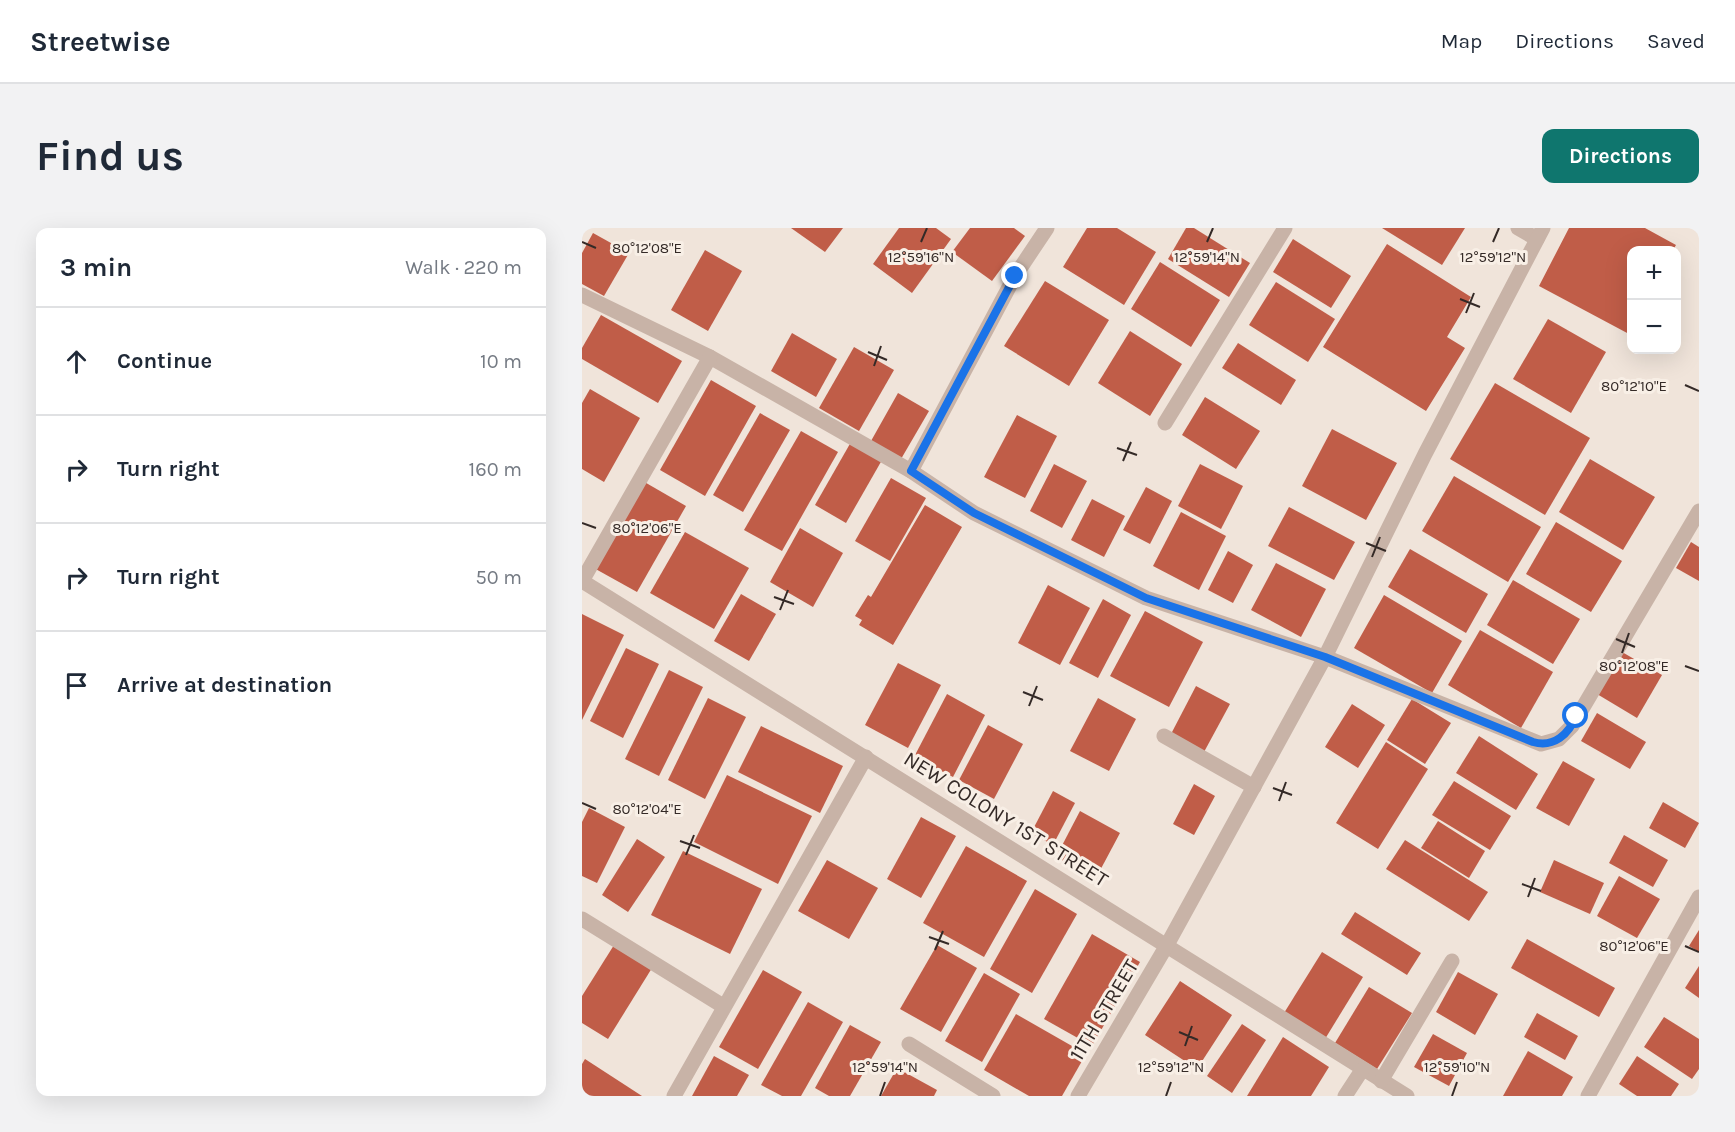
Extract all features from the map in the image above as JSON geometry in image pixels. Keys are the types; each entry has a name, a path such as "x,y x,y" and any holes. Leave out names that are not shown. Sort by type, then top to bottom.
{"street":[{"path":"911,471 1015,276 1047,228"},
{"path":"1165,423 1285,228"},
{"path":"1518,228 1540,233"},
{"name":"11TH STREET","path":"1078,1096 1167,945 1325,657 1425,454 1540,233"},
{"path":"582,295 710,357 911,471 974,513 1146,598 1325,657 1533,742 1549,743 1566,734 1572,726 1699,511"},
{"path":"582,581 710,357"},
{"name":"NEW COLONY 1ST STREET","path":"582,581 1407,1096"},
{"path":"1164,736 1254,787"},
{"path":"674,1096 723,1005 866,757"},
{"path":"1587,1096 1699,897"},
{"path":"582,919 723,1005"},
{"path":"1381,1081 1452,961"},
{"path":"909,1044 993,1096"},
{"path":"1345,1096 1362,1070"}],"building":[{"path":"791,228 843,228 825,252"},
{"path":"899,228 936,228 951,239 912,293 873,264"},
{"path":"970,228 1014,228 1025,236 992,281 952,252"},
{"path":"1087,228 1117,228 1156,252 1124,305 1063,267"},
{"path":"1186,228 1194,228 1250,263 1229,297 1168,259"},
{"path":"1382,228 1465,228 1442,265"},
{"path":"1569,228 1645,228 1676,245 1627,246 1627,333 1539,286"},
{"path":"593,233 629,253 604,296 582,284 582,253"},
{"path":"1293,239 1351,276 1331,308 1273,272"},
{"path":"1387,244 1471,297 1447,337 1465,348 1426,411 1323,347"},
{"path":"705,250 742,271 708,331 671,310"},
{"path":"1160,262 1220,300 1191,347 1131,309"},
{"path":"1045,281 1109,320 1069,386 1004,346"},
{"path":"1276,282 1335,319 1308,362 1249,325"},
{"path":"601,315 682,361 658,403 582,359 582,348"},
{"path":"1548,319 1606,352 1571,413 1513,379"},
{"path":"1130,331 1182,364 1150,416 1098,383"},
{"path":"792,333 837,359 816,397 771,371"},
{"path":"1238,343 1296,380 1281,405 1222,368"},
{"path":"854,347 894,370 859,431 819,408"},
{"path":"711,380 756,406 705,496 660,470"},
{"path":"1495,383 1590,438 1545,515 1450,459"},
{"path":"590,389 640,418 604,482 582,469 582,403"},
{"path":"898,393 929,411 901,459 871,441"},
{"path":"1205,397 1260,431 1236,469 1182,435"},
{"path":"760,413 790,430 743,512 713,495"},
{"path":"1017,415 1057,436 1025,498 984,477"},
{"path":"1332,429 1397,463 1366,520 1302,486"},
{"path":"801,431 838,452 782,551 744,530"},
{"path":"851,442 882,460 846,523 815,505"},
{"path":"1590,459 1655,497 1623,550 1559,512"},
{"path":"1054,464 1087,481 1062,528 1030,511"},
{"path":"1200,464 1243,486 1221,529 1178,506"},
{"path":"1454,476 1541,527 1508,582 1422,531"},
{"path":"891,478 926,498 890,561 855,541"},
{"path":"641,480 686,506 637,592 592,567"},
{"path":"1146,487 1172,501 1150,544 1123,530"},
{"path":"1092,499 1125,516 1104,557 1071,540"},
{"path":"925,505 962,527 893,645 859,625 862,620 855,616 868,595 871,597"},
{"path":"1289,507 1355,542 1334,580 1268,546"},
{"path":"1181,512 1226,536 1199,590 1153,566"},
{"path":"1556,522 1622,561 1591,612 1526,574"},
{"path":"800,528 843,553 813,607 770,582"},
{"path":"685,532 749,568 714,629 650,593"},
{"path":"1691,542 1699,547 1699,581 1676,568"},
{"path":"1410,549 1488,594 1466,633 1388,587"},
{"path":"1228,551 1253,565 1233,603 1208,590"},
{"path":"1276,563 1326,589 1301,637 1251,610"},
{"path":"1513,580 1580,619 1553,664 1487,625"},
{"path":"1048,585 1090,608 1060,665 1018,643"},
{"path":"741,594 776,614 749,661 714,641"},
{"path":"1384,595 1462,641 1432,693 1354,648"},
{"path":"1103,599 1131,615 1098,678 1069,663"},
{"path":"1145,611 1203,642 1169,707 1110,676"},
{"path":"582,614 624,635 582,720"},
{"path":"1480,630 1553,672 1521,728 1448,685"},
{"path":"626,648 659,664 623,738 590,721"},
{"path":"1622,652 1662,675 1637,718 1597,694"},
{"path":"898,663 941,685 908,748 865,725"},
{"path":"669,670 703,687 659,776 625,759"},
{"path":"1196,686 1230,704 1204,752 1171,734"},
{"path":"947,694 985,715 953,777 914,757"},
{"path":"708,698 746,717 705,799 668,780"},
{"path":"1098,698 1136,719 1109,771 1070,751"},
{"path":"1412,699 1451,723 1425,764 1387,740"},
{"path":"1352,704 1385,725 1358,768 1325,747"},
{"path":"1597,713 1646,742 1630,769 1581,741"},
{"path":"988,725 1023,744 994,799 959,780"},
{"path":"761,726 843,766 820,813 738,772"},
{"path":"1479,736 1538,774 1516,810 1456,773"},
{"path":"1386,742 1428,769 1378,849 1336,823"},
{"path":"1563,761 1595,779 1569,826 1536,808"},
{"path":"727,775 812,816 778,884 694,842"},
{"path":"1454,781 1511,816 1490,850 1432,815"},
{"path":"1194,784 1215,796 1194,835 1173,824"},
{"path":"1053,791 1075,803 1053,845 1031,833"},
{"path":"1663,802 1699,823 1685,848 1649,828"},
{"path":"589,808 625,827 597,883 582,876 582,822"},
{"path":"1080,811 1120,833 1096,878 1056,857"},
{"path":"921,817 956,836 921,898 887,879"},
{"path":"1438,821 1485,851 1469,878 1421,848"},
{"path":"1624,835 1668,860 1653,887 1609,863"},
{"path":"637,839 665,857 628,912 602,895"},
{"path":"1405,840 1488,892 1469,921 1386,869"},
{"path":"966,846 1027,881 984,957 923,923"},
{"path":"683,851 762,889 730,954 651,915"},
{"path":"827,860 878,888 849,939 798,911"},
{"path":"1554,860 1604,883 1590,914 1540,892"},
{"path":"1619,876 1660,899 1637,938 1597,916"},
{"path":"1035,889 1077,914 1032,993 990,969"},
{"path":"1355,912 1421,953 1407,975 1341,934"},
{"path":"1699,930 1699,952 1689,946"},
{"path":"1092,934 1140,962 1092,1046 1044,1019"},
{"path":"1527,939 1615,988 1599,1017 1511,968"},
{"path":"614,945 652,968 608,1039 582,1023 582,996"},
{"path":"937,945 977,968 941,1032 900,1009"},
{"path":"1322,952 1363,977 1325,1039 1284,1013"},
{"path":"1699,966 1699,998 1685,988"},
{"path":"763,970 802,992 758,1069 719,1047"},
{"path":"1458,972 1498,994 1475,1035 1436,1012"},
{"path":"984,973 1020,994 982,1062 945,1041"},
{"path":"1180,981 1232,1015 1197,1069 1145,1035"},
{"path":"1369,987 1412,1013 1377,1069 1335,1043"},
{"path":"808,1002 843,1022 801,1096 782,1096 761,1085"},
{"path":"1537,1013 1578,1036 1565,1060 1524,1037"},
{"path":"1016,1014 1086,1054 1062,1096 1029,1096 984,1070"},
{"path":"1664,1017 1699,1039 1699,1069 1692,1079 1644,1047"},
{"path":"1242,1024 1266,1040 1232,1093 1207,1076"},
{"path":"850,1025 881,1042 850,1096 829,1096 815,1088"},
{"path":"1433,1034 1467,1053 1449,1086 1414,1067"},
{"path":"1283,1037 1329,1067 1311,1096 1247,1096"},
{"path":"1528,1051 1573,1077 1562,1096 1503,1096"},
{"path":"714,1056 749,1075 737,1096 692,1096"},
{"path":"1637,1056 1679,1084 1671,1096 1637,1096 1619,1084"},
{"path":"585,1059 642,1096 582,1096 582,1064"},
{"path":"897,1068 937,1090 934,1096 881,1096"}],"route":[{"path":"1015,276 911,471 974,513 1146,598 1325,657 1533,742 1541,744 1559,739 1572,726 1576,716"}]}
